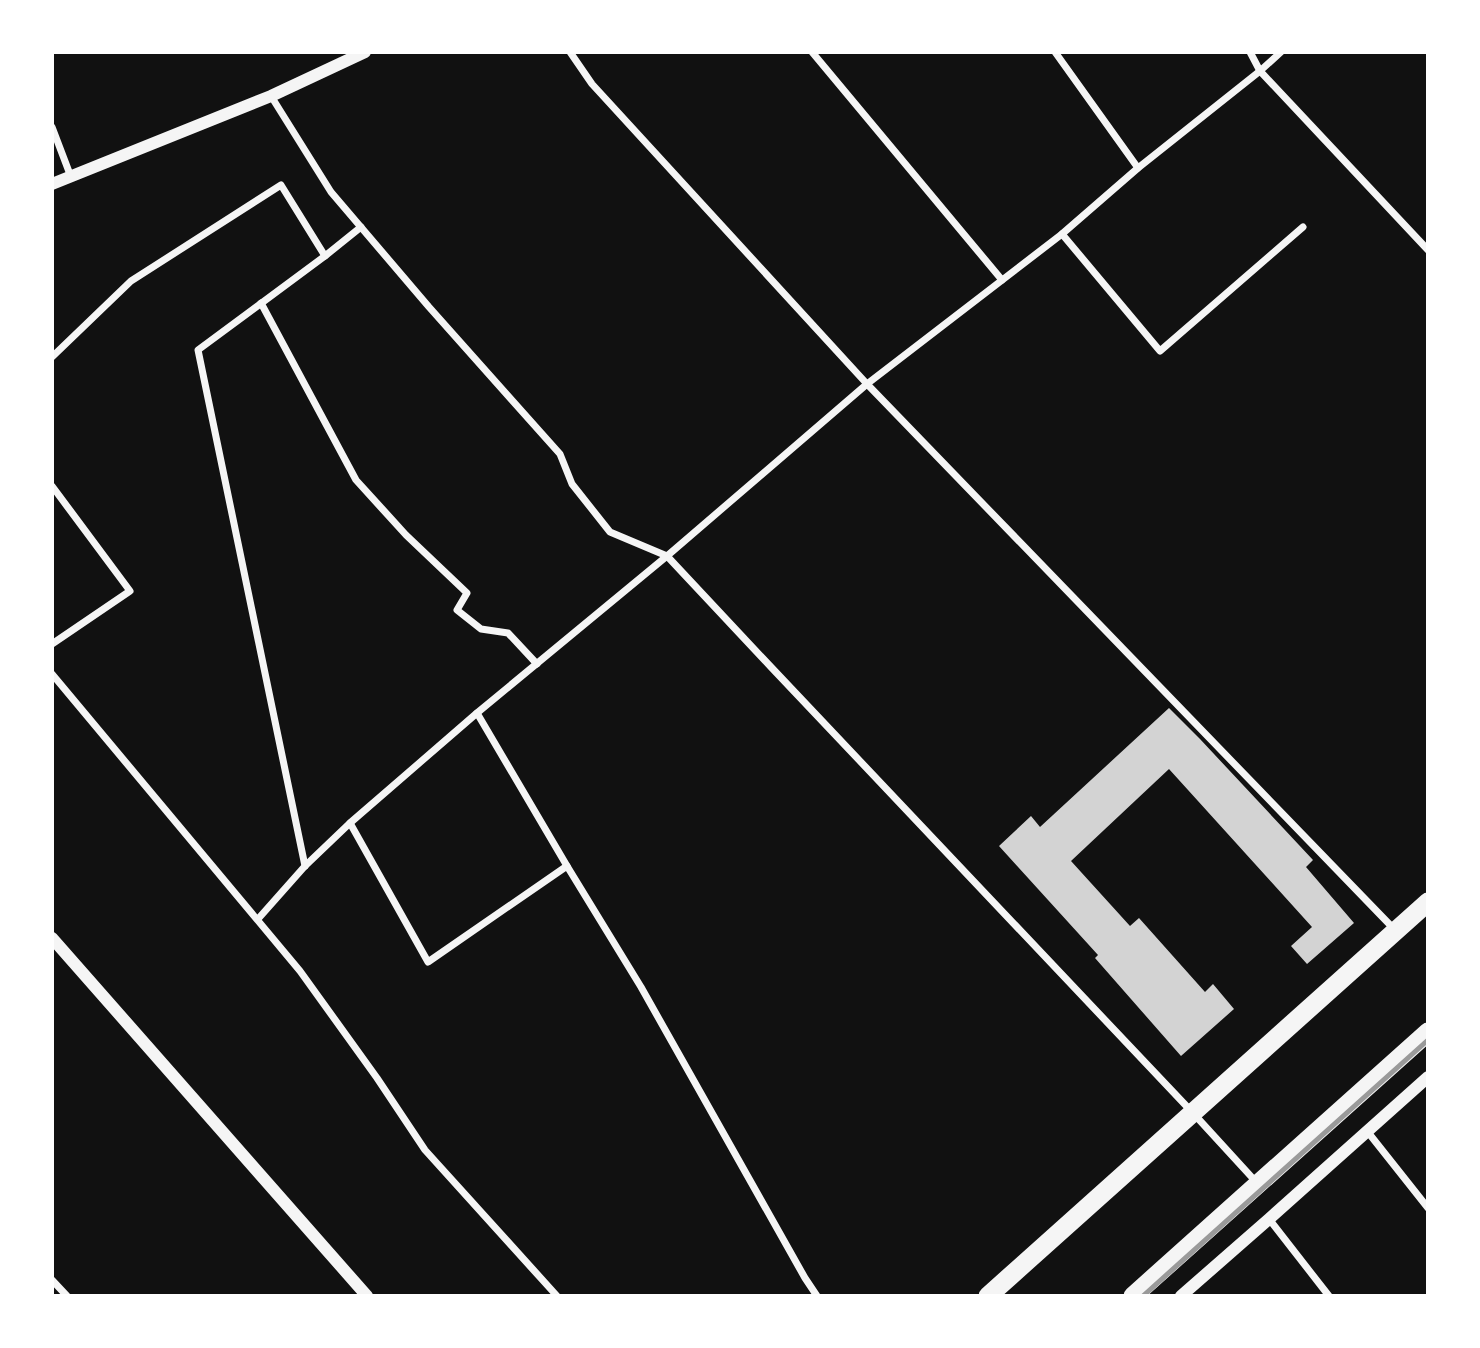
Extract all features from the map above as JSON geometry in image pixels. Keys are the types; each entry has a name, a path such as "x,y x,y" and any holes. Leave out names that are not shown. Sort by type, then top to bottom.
{"highway":[{"path":"988,1296 1427,902"},
{"path":"1133,1296 1427,1032"}],"street":[{"path":"52,184 271,96 365,52"},
{"path":"570,52 592,85 867,384 1396,931"},
{"path":"812,52 1002,280"},
{"path":"1055,52 1138,168"},
{"path":"1250,52 1260,71 1427,250"},
{"path":"258,919 305,866 350,822 477,713 667,556 867,384 1062,234 1138,168 1281,52"},
{"path":"271,96 331,192 560,454 572,484 610,532 667,556 1258,1184"},
{"path":"52,127 71,177"},
{"path":"52,357 131,281 281,185 325,256"},
{"path":"305,866 198,350 361,227"},
{"path":"1062,234 1160,351 1303,227"},
{"path":"261,303 356,480 406,535 467,593 457,610 481,629 508,633 537,664"},
{"path":"52,486 130,591 52,644"},
{"path":"52,674 258,919 316,993 425,1150 557,1296"},
{"path":"477,713 641,987 817,1296"},
{"path":"350,822 428,962 567,866"},
{"path":"52,938 366,1296"},
{"path":"1181,1296 1427,1077"},
{"path":"1367,1131 1427,1208"},
{"path":"1269,1219 1329,1296"},
{"path":"52,1280 67,1296"}],"building":[{"path":"1169,708 1313,860 1306,867 1354,923 1307,964 1291,946 1312,927 1169,769 1071,861 1130,926 1139,918 1205,992 1213,984 1234,1009 1181,1056 1095,958 1098,955 999,846 1031,816 1040,827"}],"railway":[{"path":"1143,1296 1428,1040"}]}
